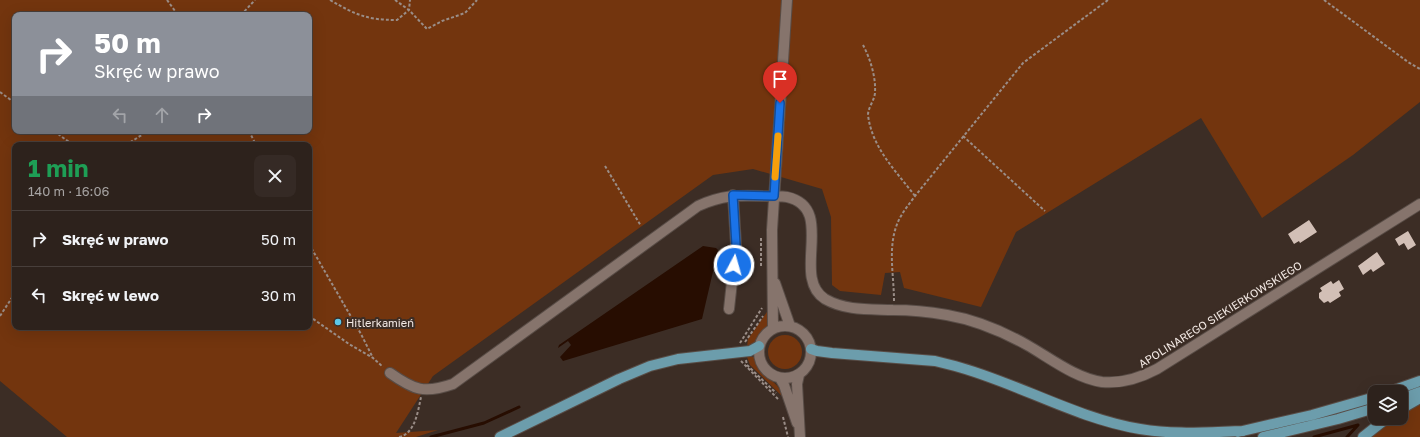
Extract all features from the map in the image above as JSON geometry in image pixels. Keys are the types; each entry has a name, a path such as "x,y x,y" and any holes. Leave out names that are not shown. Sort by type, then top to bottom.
{"main road":[{"path":"500,437 619,379 650,366 678,359 750,351 759,346"},
{"path":"811,349 817,352 942,362 968,369 1090,416 1139,429 1183,434 1243,431"},
{"path":"1408,385 1420,381"},
{"path":"1408,396 1420,392"},
{"path":"1408,405 1420,398"},
{"path":"1213,437 1312,415 1368,399"},
{"path":"1263,437 1368,410"},
{"path":"1364,437 1379,425"}],"street":[{"path":"773,329 772,242 787,0"},
{"path":"729,310 736,245 733,195"},
{"name":"APOLINAREGO SIEKIERKOWSKIEGO","path":"423,390 436,389 458,381 698,206 716,198 733,195 774,196 787,197 796,201 808,213 812,229 811,276 815,286 823,298 848,307 940,314 977,322 1004,333 1082,376 1103,382 1127,381 1143,376 1157,369 1420,204"},
{"path":"773,276 790,326"},
{"path":"797,435 797,384 799,375 808,366 811,357 811,349 805,335 799,329 790,326 783,326 773,329 765,335 759,346 762,366 772,375 780,378 799,375"},
{"path":"390,373 406,384 423,390"},
{"path":"780,378 784,385 797,435"}],"path":[{"path":"167,0 176,12"},
{"path":"244,12 255,0"},
{"path":"330,0 350,11 373,20 397,20 409,10 410,0"},
{"path":"395,0 409,10 427,29 442,21 465,13 478,0"},
{"path":"894,310 891,250 895,230 901,217 915,196 1023,63 1108,0"},
{"path":"1324,0 1408,62 1420,69"},
{"path":"862,45 869,57 876,93 868,113 871,130 877,147 915,196"},
{"path":"0,92 12,101"},
{"path":"58,134 69,142"},
{"path":"133,142 144,134"},
{"path":"963,136 1045,211"},
{"path":"605,166 641,226"},
{"path":"312,249 362,334 373,358"},
{"path":"0,316 12,298"},
{"path":"312,318 349,344 373,358 390,373"},
{"path":"741,357 742,364 775,396 780,405"},
{"path":"746,357 747,364 782,400"},
{"path":"399,437 403,436 414,424 423,390"},
{"path":"783,415 788,437"},
{"path":"787,417 797,435"}],"shaded area":[{"path":"0,0 1420,0 1420,102 1353,155 1262,218 1201,118 1016,232 981,307 904,288 900,272 885,273 881,295 840,291 832,285 831,217 822,189 753,169 713,175 433,376 396,433 438,430 416,437 67,437 0,381"},
{"path":"703,246 716,248 718,250 702,319 563,361 560,357 571,345 568,341 558,348 559,345"},
{"path":"769,309 768,327 755,342 747,347 748,339"},
{"path":"785,335 797,340 802,352 797,364 785,369 773,364 768,352 773,340"},
{"path":"747,357 755,357 761,370 778,386 785,399 750,365"},
{"path":"1420,402 1420,437 1368,437 1384,425 1408,425 1408,409"}],"building":[{"path":"1309,220 1317,232 1300,243 1299,241 1294,244 1288,234"},
{"path":"1408,231 1416,245 1408,250 1404,243 1399,246 1395,239"},
{"path":"1377,252 1385,264 1373,272 1371,269 1363,275 1358,266"},
{"path":"1339,280 1344,289 1339,292 1341,296 1330,303 1328,301 1324,303 1319,298 1319,293 1322,291 1320,288 1331,281 1333,284"}],"waterway":[{"path":"431,437 484,423 519,407"},
{"path":"1314,437 1358,425"},
{"path":"1347,437 1358,425"}],"slow traffic":[{"path":"775,177 778,136"}],"place":[{"name":"Hitlerkamień","path":"338,322"}],"route":[{"path":"734,265 736,245 733,195 774,196 780,103"}]}
